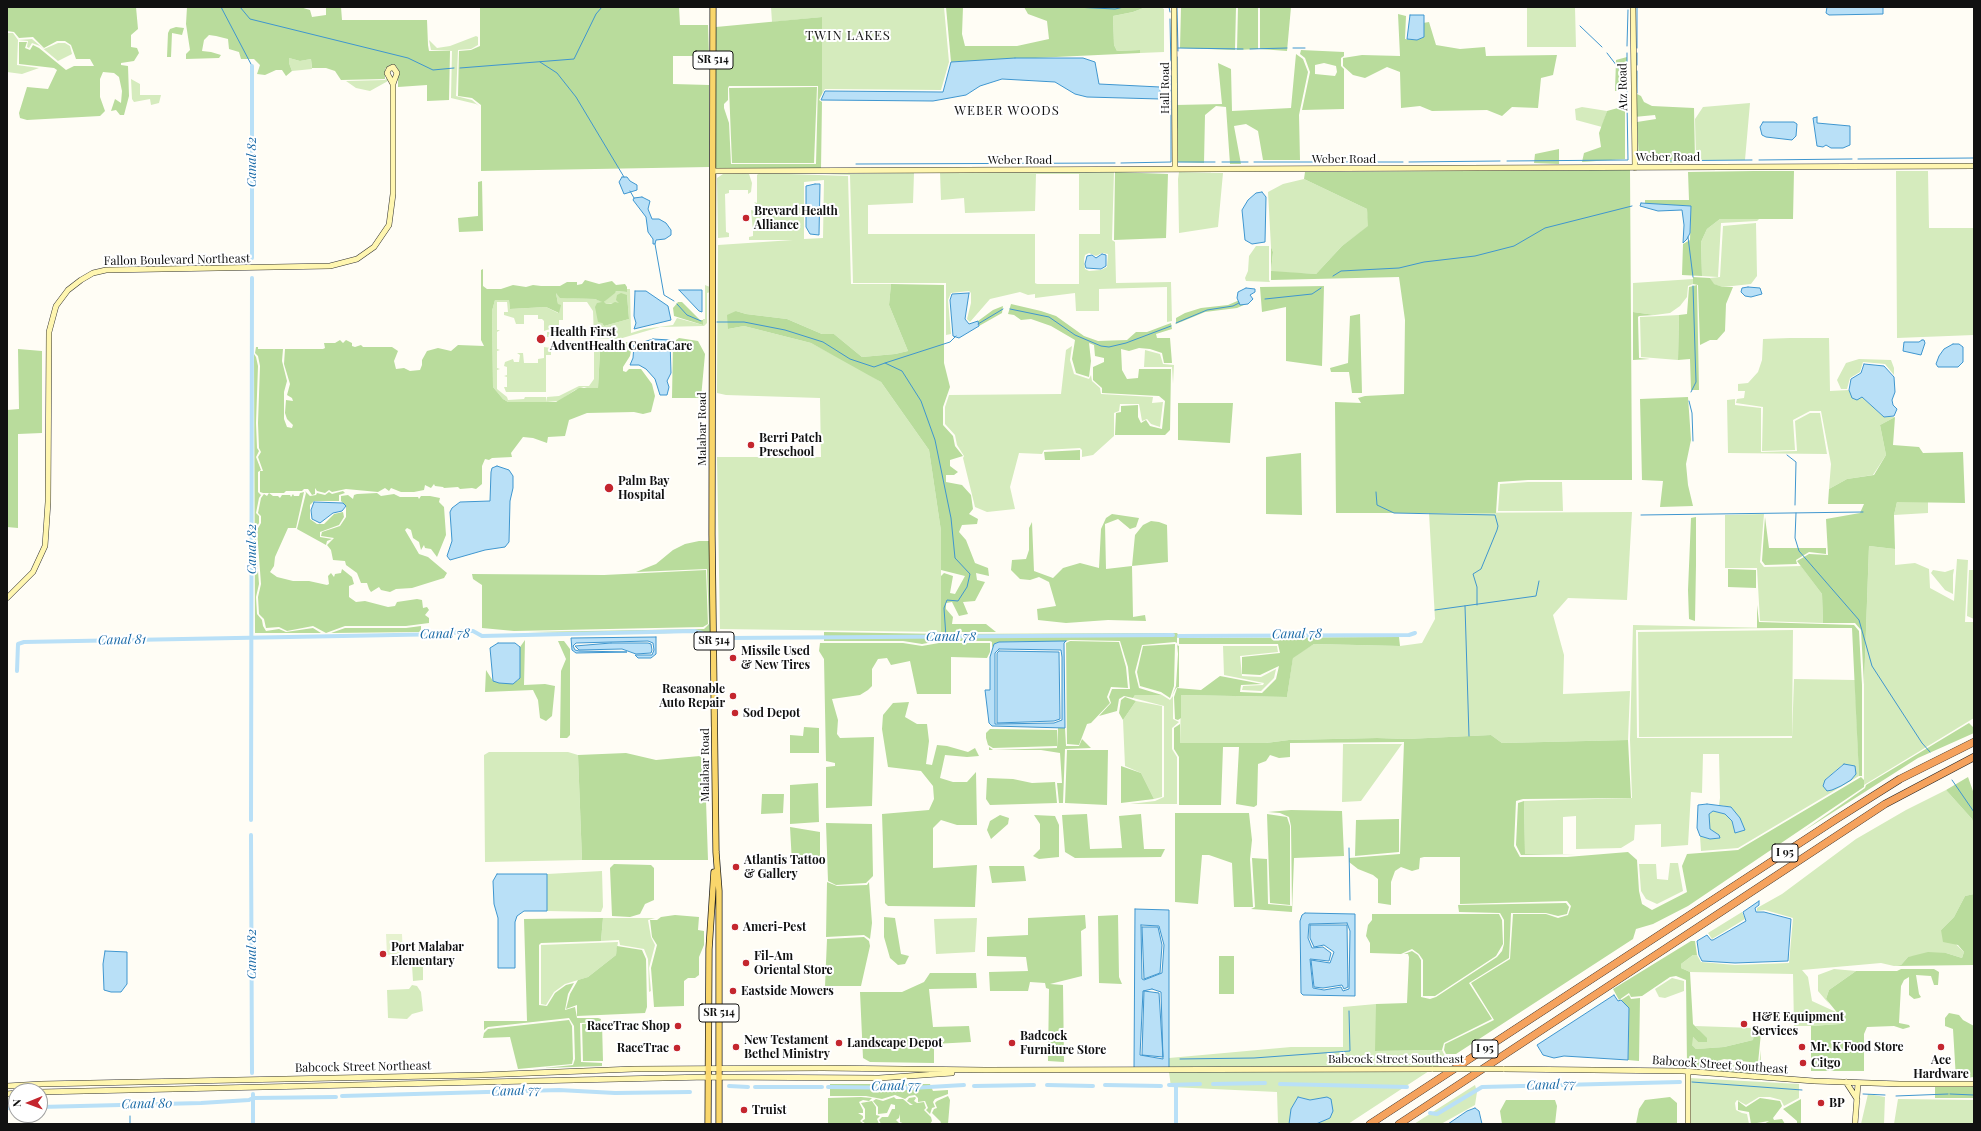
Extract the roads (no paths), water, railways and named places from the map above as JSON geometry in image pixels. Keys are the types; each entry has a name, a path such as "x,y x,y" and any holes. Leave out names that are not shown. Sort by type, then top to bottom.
{"highway":[{"name":"I 95","path":"1370,1124 1834,820 1900,779 1974,742"},
{"name":"I 95","path":"1399,1124 1885,804 1974,756"}],"main road":[{"name":"Malabar Road","path":"713,7 712,534 716,852 718,891 719,1124"},
{"name":"Hall Road","path":"1174,7 1175,169"},
{"name":"Atz Road","path":"1633,7 1635,168"},
{"name":"Fallon Boulevard Northeast","path":"7,598 34,572 46,546 48,502 49,332 51,318 56,306 68,290 93,273 106,270 324,266 357,259 374,247 389,225 393,194 393,84"},
{"name":"Weber Road","path":"713,171 1974,166"},
{"name":"Malabar Road","path":"708,1124 710,924 716,852"},
{"path":"710,924 716,928 718,956"},
{"name":"Babcock Street Northeast","path":"7,1086 719,1069"},
{"name":"Babcock Street Southeast","path":"719,1069 1503,1069 1688,1072 1858,1083 1974,1084"},
{"name":"Babcock Street Southeast","path":"719,1077 879,1078 985,1070"},
{"path":"565,1080 575,1075 576,1072"},
{"path":"1688,1072 1688,1124"},
{"name":"Babcock Street Northeast","path":"48,1092 719,1077"},
{"path":"1846,1082 1858,1100"},
{"path":"1855,1124 1858,1100 1858,1083"}],"water":[{"path":"1827,7 1883,7 1883,14 1829,15 1826,13"},
{"path":"1410,15 1424,15 1424,37 1417,40 1407,39"},
{"path":"1015,58 1083,58 1095,62 1099,84 1160,87 1160,99 1087,97 1075,94 1055,82 1002,79 980,86 966,95 933,101 821,100 825,91 943,92 951,62"},
{"path":"1817,117 1817,123 1850,126 1850,145 1843,148 1831,148 1826,145 1823,147 1817,146 1813,118"},
{"path":"1763,122 1794,122 1797,124 1796,136 1792,140 1766,137 1762,135 1760,127"},
{"path":"622,177 627,177 630,181 637,185 637,190 624,194 619,182"},
{"path":"820,184 819,235 810,234 806,227 806,186"},
{"path":"1262,192 1266,197 1265,242 1252,244 1245,240 1242,210 1248,200 1256,193"},
{"path":"642,197 650,201 648,209 652,219 659,219 666,223 671,230 671,235 665,239 656,240 655,244 653,244 653,239 648,232 646,217 633,200 634,198"},
{"path":"1641,203 1691,206 1690,233 1687,239 1683,243 1684,225 1682,210 1658,211 1640,206"},
{"path":"1102,254 1106,255 1106,266 1101,269 1086,268 1085,264 1087,256 1092,255 1096,258"},
{"path":"1246,288 1255,289 1255,292 1250,295 1253,299 1248,304 1240,305 1237,298 1238,292"},
{"path":"1742,288 1760,288 1762,294 1751,297 1745,296 1741,292"},
{"path":"679,290 702,290 702,312 699,311"},
{"path":"635,291 646,291 668,306 671,320 634,329 636,323 634,316"},
{"path":"969,293 965,319 969,324 978,321 979,326 959,338 953,336 950,300 952,294"},
{"path":"653,339 670,340 671,373 667,381 669,387 667,395 660,395 655,379 646,369 639,365 630,365 633,358 634,345"},
{"path":"1924,340 1925,343 1921,355 1903,351 1904,342 1919,342"},
{"path":"1953,344 1959,344 1963,347 1963,362 1958,367 1938,367 1936,364 1939,356 1944,349"},
{"path":"1864,364 1884,366 1894,377 1895,392 1892,400 1893,405 1897,409 1894,416 1884,417 1862,397 1857,400 1852,398 1849,390 1851,379 1861,373"},
{"path":"497,466 509,470 513,476 513,488 510,501 509,542 505,547 485,550 450,560 447,556 452,541 450,512 452,508 460,502 490,501 491,472 492,468"},
{"path":"314,502 343,503 346,506 342,511 333,513 320,523 312,519 311,510"},
{"path":"656,637 656,654 651,658 638,658 635,655 652,655 654,650 653,643 648,641 576,643 573,646 575,650 579,651 627,652 576,653 572,650 571,638"},
{"path":"1066,641 1064,643 1065,728 992,726 989,723 985,690 990,690 990,657 994,644 999,642","holes":["999,649 1061,650 1062,720 1054,723 995,724 995,653"]},
{"path":"498,643 515,643 520,647 520,678 513,684 493,681 490,648"},
{"path":"611,643 648,643 651,644 652,650 651,653 636,654 622,649 579,650 575,646"},
{"path":"999,651 1059,652 1060,719 1054,721 997,723 997,653"},
{"path":"1844,764 1855,766 1856,774 1851,780 1841,786 1827,791 1823,786 1825,780"},
{"path":"1707,804 1731,807 1740,818 1745,830 1735,833 1732,821 1725,814 1713,811 1709,814 1710,829 1719,835 1720,838 1710,839 1700,836 1697,828 1698,805"},
{"path":"497,874 547,874 547,911 524,911 517,916 515,922 515,968 498,968 498,918 494,904 493,881"},
{"path":"1759,901 1759,905 1755,908 1756,912 1764,912 1791,919 1788,961 1735,963 1702,961 1699,955 1697,941 1707,935 1711,940 1713,940 1746,921 1743,912"},
{"path":"1135,909 1169,910 1169,1068 1134,1068","holes":["1141,925 1159,926 1164,945 1162,973 1144,980 1142,979","1152,989 1161,992 1163,1059 1140,1055 1143,991"]},
{"path":"1305,913 1355,914 1355,996 1303,995 1301,993 1300,921 1302,915","holes":["1347,923 1350,931 1349,989 1343,991 1341,987 1324,990 1313,988 1310,959 1329,961 1331,953 1323,947 1312,948 1308,938 1309,924"]},
{"path":"1310,925 1347,925 1348,987 1344,989 1342,985 1323,988 1314,987 1311,960 1330,963 1334,952 1324,945 1314,947 1310,938"},
{"path":"1142,927 1158,927 1162,945 1160,973 1144,979"},
{"path":"105,951 127,952 127,984 121,992 104,990 103,964"},
{"path":"1144,991 1159,993 1163,1057 1142,1055"},
{"path":"1614,995 1618,1001 1621,1000 1629,1008 1628,1060 1564,1056 1554,1058 1543,1055 1537,1045"},
{"path":"1298,1097 1310,1100 1327,1097 1331,1099 1333,1111 1330,1118 1316,1124 1289,1124 1291,1109"},
{"path":"1475,1108 1479,1111 1482,1124 1448,1124 1467,1111"}],"waterway":[{"path":"221,7 252,66"},
{"path":"240,7 250,19 408,58 433,70 454,68"},
{"path":"460,68 574,59 596,14 602,7"},
{"path":"1074,7 1115,9 1124,7"},
{"path":"1169,7 1170,12"},
{"path":"1177,7 1178,51"},
{"path":"1637,7 1637,48"},
{"path":"1627,46 1628,10"},
{"path":"1170,19 1171,70"},
{"path":"1580,26 1602,47"},
{"path":"1178,48 1243,49"},
{"path":"1250,49 1287,48"},
{"path":"1293,48 1305,48"},
{"path":"1607,53 1627,79"},
{"path":"1627,53 1627,98"},
{"path":"1637,53 1637,65"},
{"path":"1177,57 1177,128"},
{"path":"540,62 557,73 576,97 624,177"},
{"name":"Canal 82","path":"252,66 252,258"},
{"path":"1637,71 1637,93"},
{"path":"1121,163 1171,162 1171,76"},
{"path":"1507,161 1628,160 1627,103"},
{"path":"1637,150 1641,161 1752,160"},
{"path":"1858,159 1974,158"},
{"path":"1759,160 1852,159"},
{"path":"1409,162 1500,161"},
{"path":"1178,162 1215,162"},
{"path":"1222,162 1248,162"},
{"path":"1254,162 1340,162"},
{"path":"1346,162 1366,162"},
{"path":"1373,162 1403,162"},
{"path":"856,164 1115,163"},
{"path":"630,191 634,198"},
{"path":"1333,276 1341,271 1399,268 1424,262 1475,256 1514,246 1545,228 1632,206"},
{"path":"1688,237 1693,277"},
{"path":"655,244 664,295 674,301"},
{"name":"Canal 82","path":"251,820 252,278"},
{"path":"1691,392 1696,382 1693,286"},
{"path":"1265,299 1312,294 1321,288"},
{"path":"1176,323 1207,310 1233,306 1239,303"},
{"path":"677,304 687,315 701,321"},
{"path":"978,324 1003,309"},
{"path":"1010,309 1049,317 1075,335 1101,346 1109,347 1126,343 1171,326"},
{"path":"717,322 744,322 785,330 823,342 850,359 874,367 885,363 902,371 921,401 935,440 951,518 955,558 970,574 967,587 958,601 947,600 944,608 946,637"},
{"path":"885,363 950,342 956,336"},
{"path":"1689,401 1692,413 1693,441"},
{"path":"1787,455 1796,462 1795,505"},
{"path":"1376,492 1377,505 1394,513 1495,515 1498,526 1497,530 1481,569 1473,574 1477,587 1477,605"},
{"path":"1641,515 1863,512"},
{"path":"1796,513 1795,538 1799,551 1859,620 1872,666 1922,743 1930,752"},
{"path":"1435,610 1536,596 1539,581"},
{"path":"1465,606 1469,736"},
{"name":"Canal 78","path":"17,671 18,644 24,642 448,634 464,631 473,631 482,636 694,631 702,633 708,637"},
{"name":"Canal 78","path":"1179,636 1409,635 1415,633"},
{"name":"Canal 78","path":"729,638 1173,635"},
{"path":"1952,780 1974,812"},
{"name":"Canal 82","path":"251,835 252,1073"},
{"path":"1349,848 1350,900"},
{"path":"1180,1059 1254,1058 1350,1051 1349,1011"},
{"name":"Canal 77","path":"1430,1113 1437,1114 1482,1087 1680,1082"},
{"path":"1692,1082 1802,1090"},
{"name":"Canal 77","path":"1213,1084 1265,1083"},
{"name":"Canal 77","path":"1169,1085 1200,1084"},
{"name":"Canal 77","path":"1280,1084 1407,1087"},
{"name":"Canal 77","path":"828,1087 912,1088 964,1085"},
{"name":"Canal 77","path":"974,1086 1034,1085"},
{"name":"Canal 77","path":"1047,1085 1093,1086"},
{"name":"Canal 77","path":"1105,1085 1161,1086"},
{"path":"1176,1085 1176,1124"},
{"name":"Canal 77","path":"729,1086 748,1087"},
{"name":"Canal 77","path":"755,1087 822,1087"},
{"name":"Canal 77","path":"342,1096 559,1090 615,1093 690,1092"},
{"name":"Canal 82","path":"253,1094 253,1124"},
{"path":"1863,1094 1885,1095"},
{"path":"1896,1096 1948,1094"},
{"path":"1950,1094 1974,1095"},
{"name":"Canal 80","path":"48,1107 201,1103 249,1100 253,1098 336,1097"},
{"path":"130,1116 130,1124"}],"place":[{"name":"Brevard Health Alliance","path":"746,218"},
{"name":"Health First AdventHealth CentraCare","path":"541,339"},
{"name":"Berri Patch Preschool","path":"751,445"},
{"name":"Palm Bay Hospital","path":"609,488"},
{"name":"Missile Used & New Tires","path":"733,658"},
{"name":"Reasonable Auto Repair","path":"733,696"},
{"name":"Sod Depot","path":"735,713"},
{"name":"Atlantis Tattoo & Gallery","path":"736,867"},
{"name":"Ameri-Pest","path":"735,927"},
{"name":"Port Malabar Elementary","path":"383,954"},
{"name":"Fil-Am Oriental Store","path":"746,963"},
{"name":"Eastside Mowers","path":"733,991"},
{"name":"H&E Equipment Services","path":"1744,1024"},
{"name":"RaceTrac Shop","path":"678,1026"},
{"name":"Landscape Depot","path":"839,1043"},
{"name":"Badcock Furniture Store","path":"1012,1043"},
{"name":"New Testament Bethel Ministry","path":"736,1047"},
{"name":"Mr. K Food Store","path":"1802,1047"},
{"name":"Ace Hardware","path":"1941,1047"},
{"name":"RaceTrac","path":"677,1048"},
{"name":"Citgo","path":"1803,1063"},
{"name":"BP","path":"1821,1103"},
{"name":"Truist","path":"744,1110"}],"district":[{"name":"TWIN LAKES","path":"848,36"},
{"name":"WEBER WOODS","path":"1007,111"}],"water label":[{"name":"Canal 81","path":"122,640"}]}
